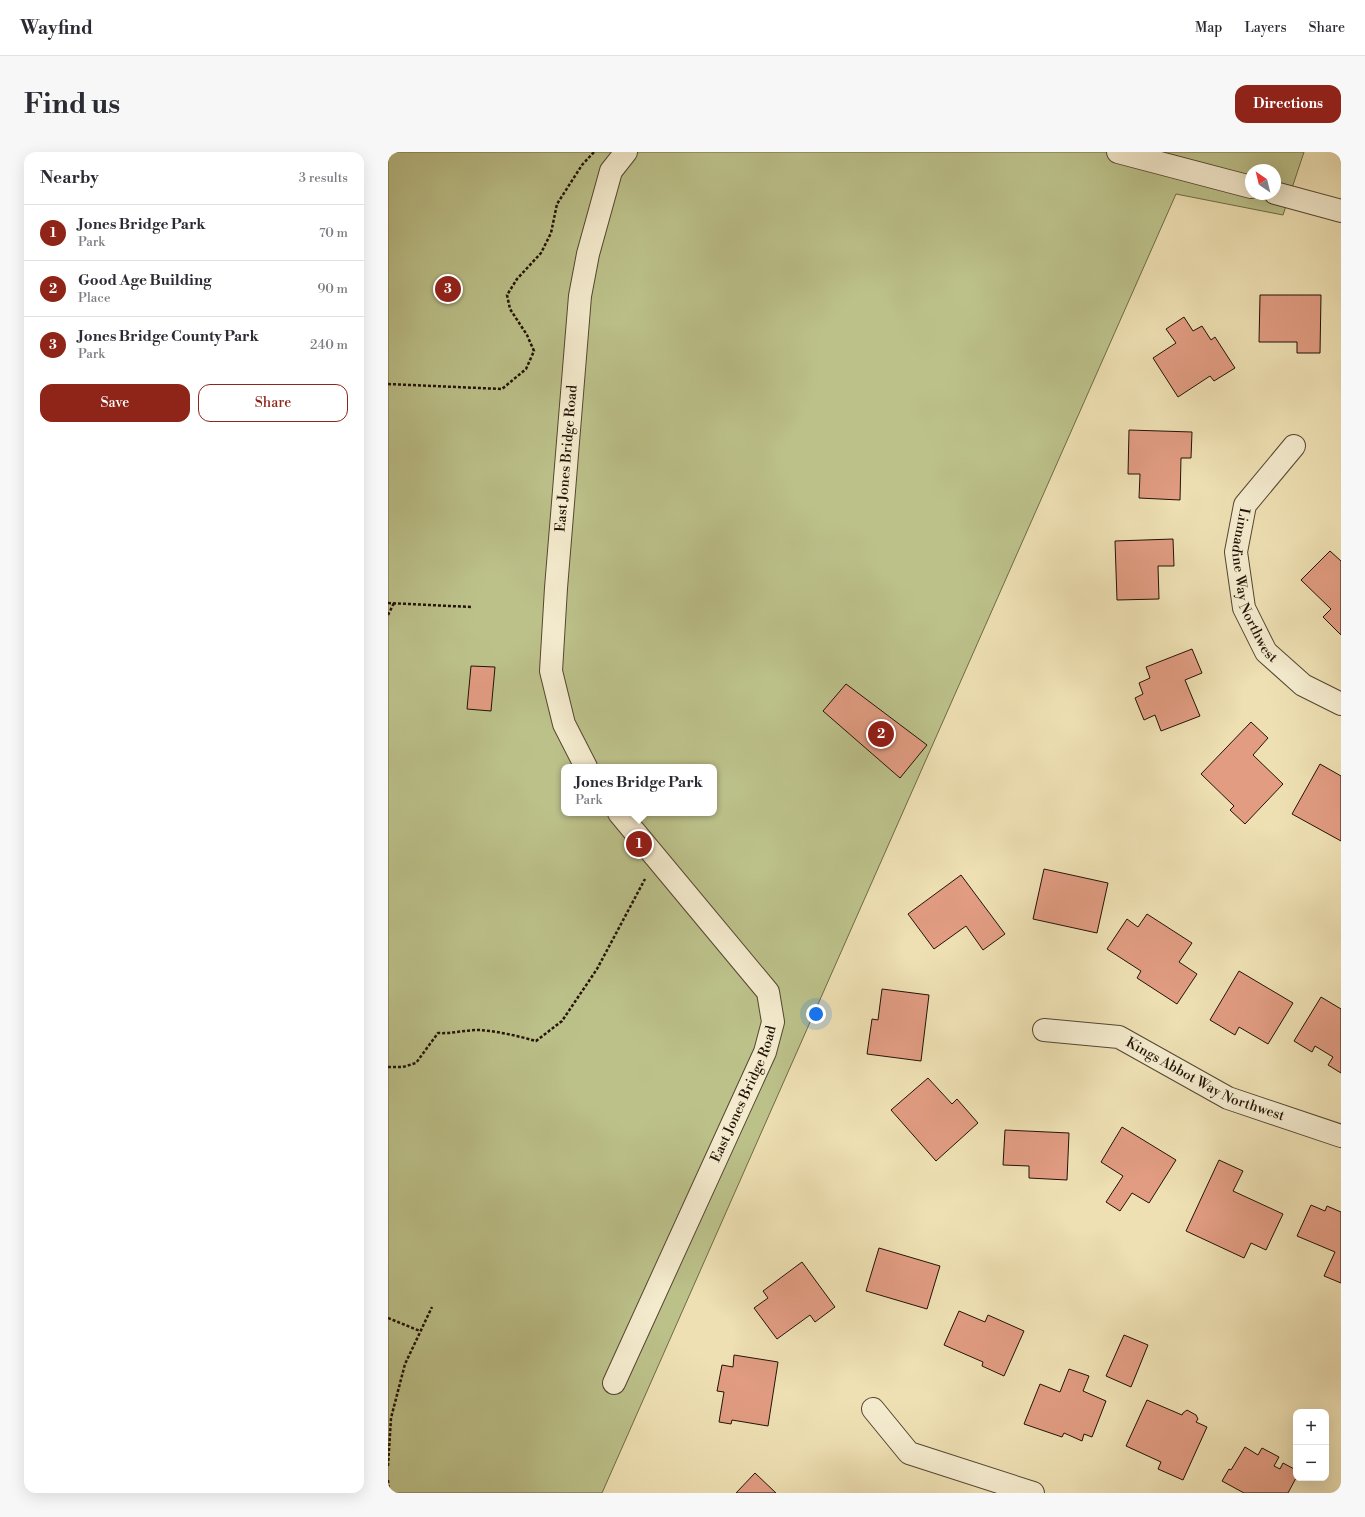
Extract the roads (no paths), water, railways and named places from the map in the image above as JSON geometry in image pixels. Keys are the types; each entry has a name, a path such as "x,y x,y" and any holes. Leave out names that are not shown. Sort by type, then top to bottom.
{"street":[{"name":"East Jones Bridge Road","path":"584,764 564,724 551,671 556,588 580,296 588,254 611,171 626,152"},
{"path":"1118,152 1245,185"},
{"path":"1281,196 1341,211"},
{"name":"Linnadine Way Northwest","path":"1294,446 1245,505 1236,552 1244,608 1266,652 1303,685 1341,704"},
{"name":"East Jones Bridge Road","path":"614,1383 765,1052 773,1022 768,992 622,816"},
{"name":"Kings Abbot Way Northwest","path":"1044,1030 1119,1037 1228,1098 1341,1136"},
{"path":"873,1409 909,1453 1033,1493"}],"place":[{"name":"Jones Bridge County Park","path":"448,289"},
{"name":"Good Age Building","path":"881,734"},
{"name":"Jones Bridge Park","path":"639,844"}]}
